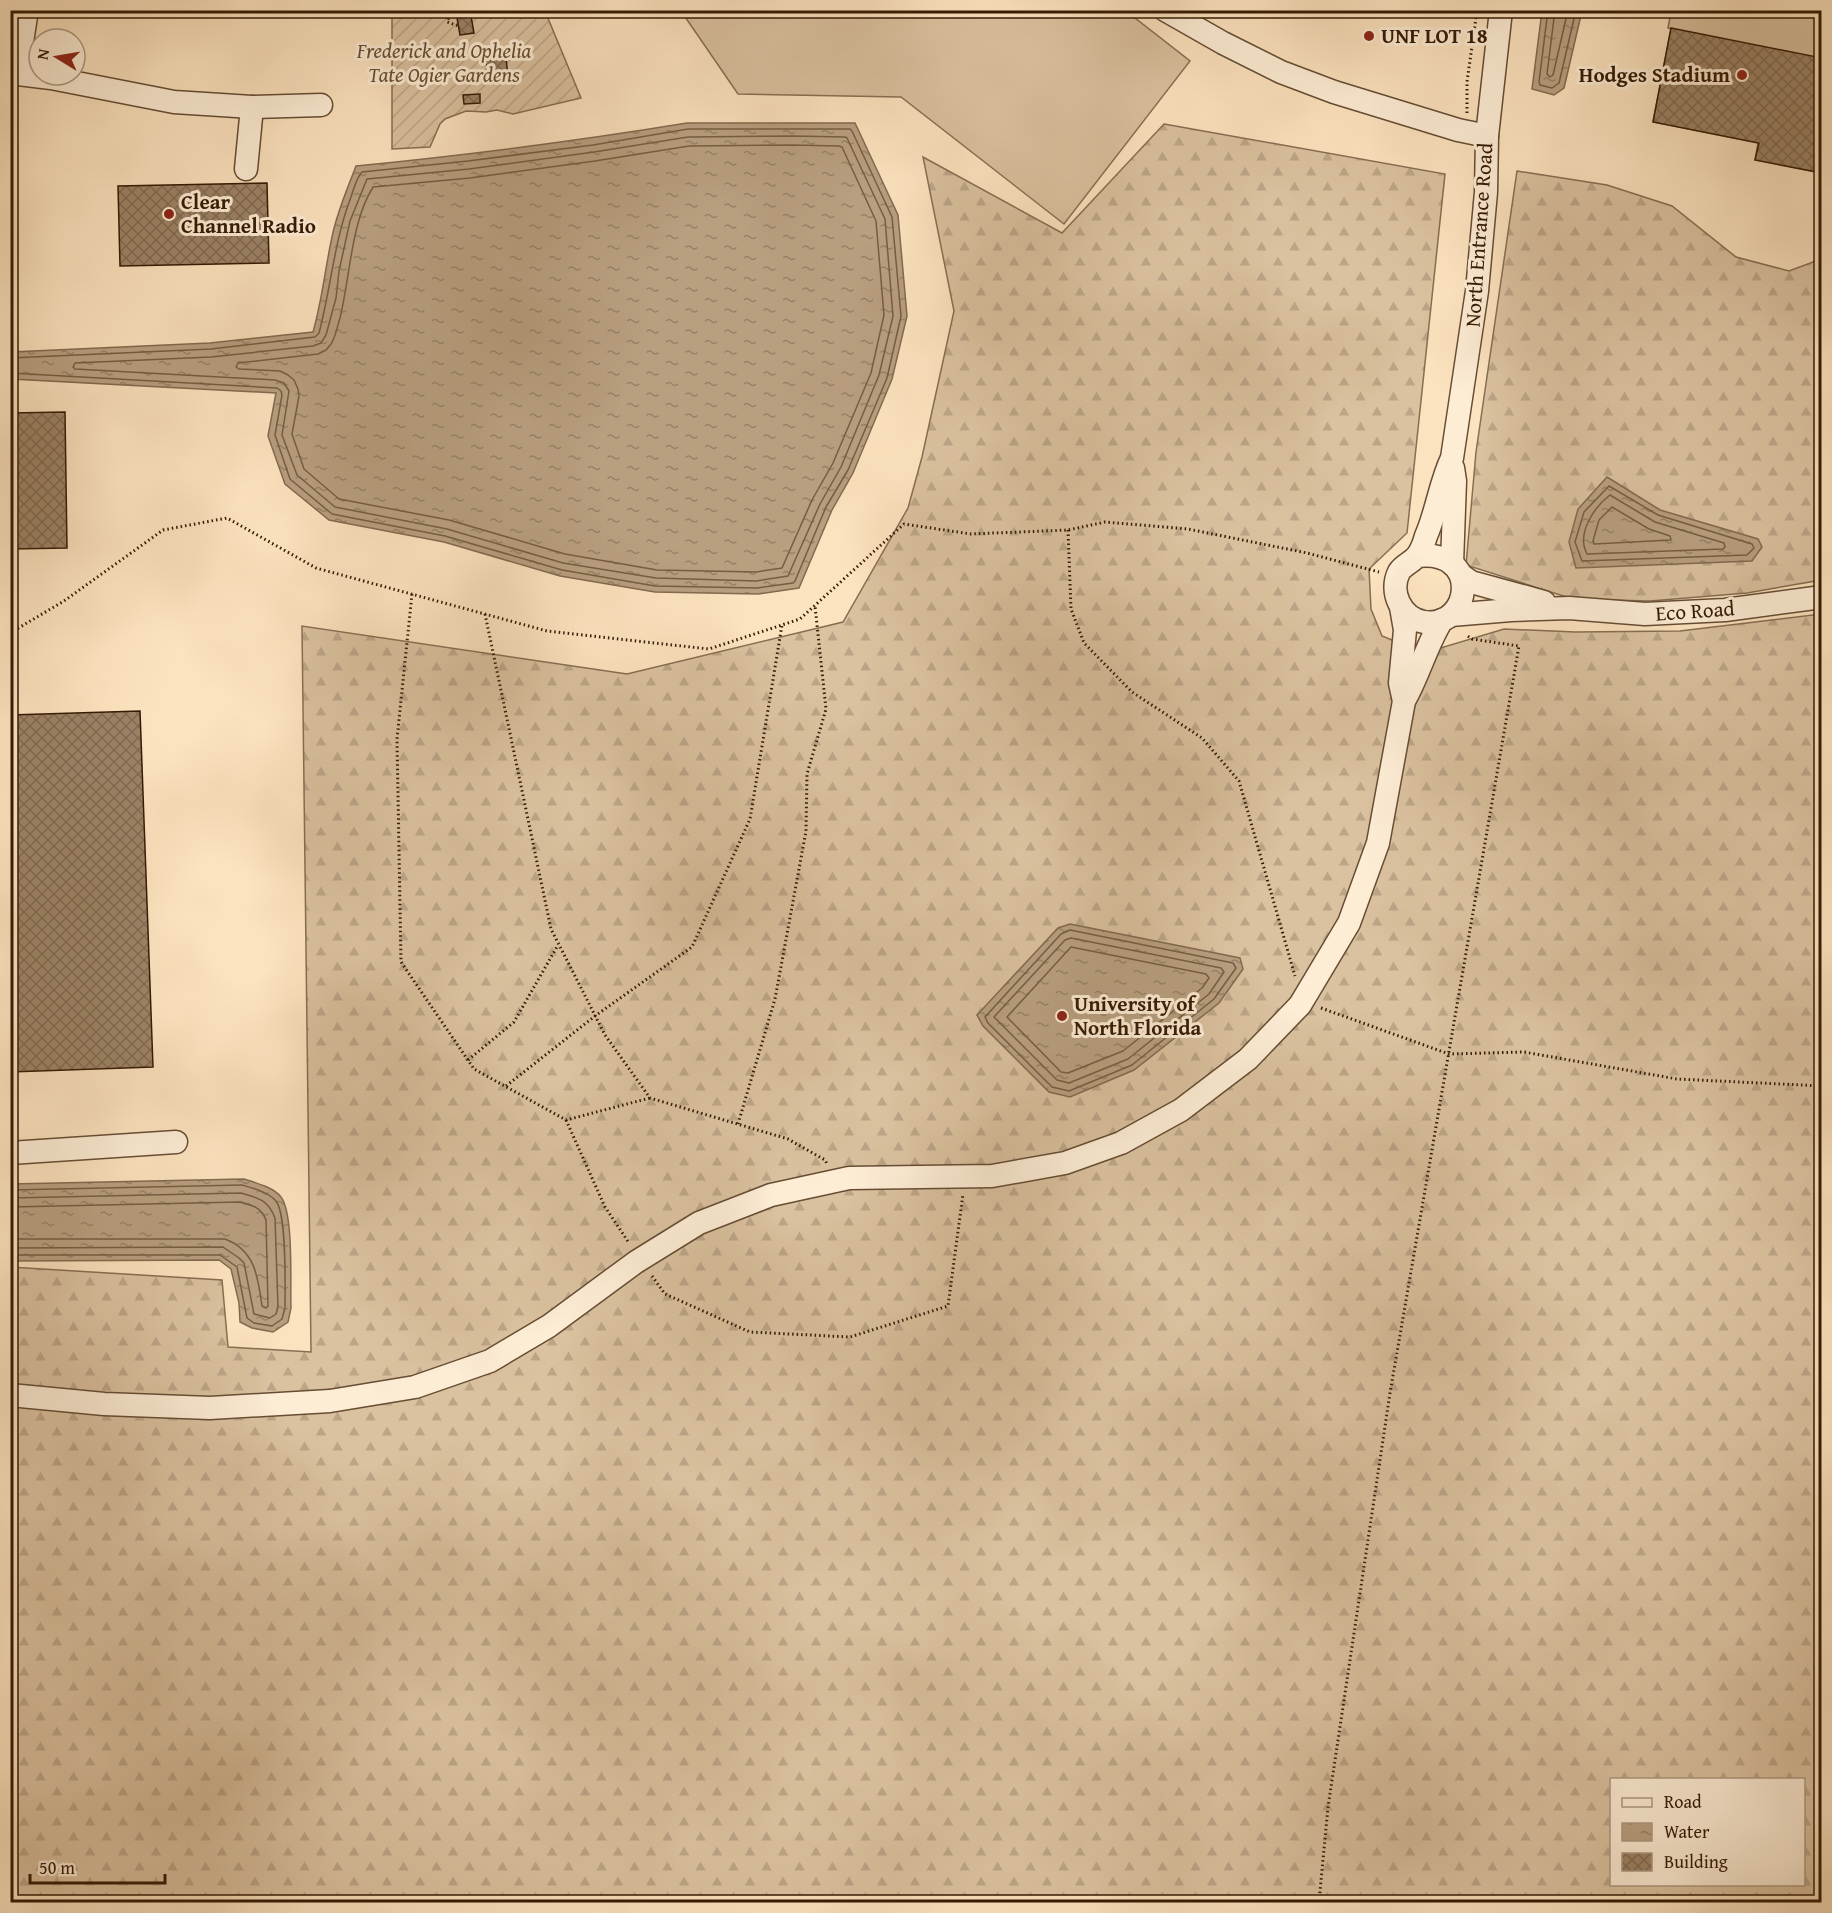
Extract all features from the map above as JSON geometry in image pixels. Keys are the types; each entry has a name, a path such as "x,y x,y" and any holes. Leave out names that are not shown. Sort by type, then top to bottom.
{"street":[{"path":"27,10 14,73 174,102 252,107 321,105"},
{"path":"1165,10 1281,72 1334,92 1477,134"},
{"name":"North Entrance Road","path":"1452,458 1477,291 1486,192 1477,134 1501,10"},
{"path":"246,169 252,107"},
{"path":"1404,702 1400,683 1405,630 1395,585 1404,566 1417,556 1431,525 1443,478 1452,458"},
{"path":"10,1395 104,1404 210,1408 330,1401 415,1386 490,1361 549,1326 640,1259 699,1223 771,1195 849,1178 992,1176 1065,1163 1121,1143 1181,1110 1248,1059 1299,1005 1349,923 1378,843 1404,702 1414,684 1433,634 1458,606 1462,595 1456,569 1455,481 1452,458"},
{"path":"1417,556 1442,557 1456,569"},
{"name":"Eco Road","path":"1456,569 1471,582 1569,609"},
{"name":"Eco Road","path":"1446,618 1499,610 1569,609 1645,614 1725,610 1821,597"},
{"path":"1401,607 1409,616 1422,622 1433,622 1446,618"},
{"path":"10,1153 176,1142"}],"path":[{"path":"452,10 447,22 459,26"},
{"path":"1477,10 1467,82 1477,134"},
{"path":"10,633 64,601 163,530 227,518 316,568 547,631 709,649 800,619 904,524 971,534 1068,530 1105,522 1188,530 1307,553 1398,577"},
{"path":"412,594 397,739 401,962 474,1069 566,1120 605,1208 665,1294 750,1332 850,1338 948,1306 965,1176"},
{"path":"738,1124 775,999 806,831 807,774 826,709 815,606"},
{"path":"485,614 551,929 605,1035 650,1098"},
{"path":"1319,1902 1328,1807 1390,1393 1519,646 1472,639 1446,618"},
{"path":"506,1086 595,1016 692,947 750,819 782,625"},
{"path":"468,1060 514,1022 558,944"},
{"path":"566,1120 650,1098 788,1139 825,1160 832,1181"}],"green space":[{"name":"Frederick and Ophelia Tate Ogier Gardens","path":"392,11 545,11 581,98 513,114 497,110 466,111 445,119 440,124 430,147 392,149"},
{"path":"681,11 1126,11 1190,61 1064,224 901,97 738,94"},
{"name":"Hodges Stadium","path":"1636,11 1821,11 1821,173 1755,160 1758,143 1653,122 1671,29 1668,28 1670,17"},
{"name":"University of North Florida","path":"1164,124 1445,174 1407,533 1369,569 1371,609 1382,636 1424,653 1504,629 1575,632 1680,631 1821,614 1821,1902 11,1902 10,1267 222,1280 228,1347 311,1352 302,626 627,674 843,622 908,508 922,457 954,311 923,157 1062,233"},
{"path":"1517,171 1607,185 1672,206 1736,257 1789,271 1821,259 1821,580 1747,593 1650,601 1573,599 1466,565 1476,452"}],"water":[{"path":"1542,11 1582,11 1564,88 1554,95 1532,89"},
{"path":"687,123 855,123 898,215 907,316 892,379 853,473 832,510 799,588 758,594 655,592 560,576 444,542 329,520 285,484 268,436 276,393 11,379 11,352 210,343 313,332 334,228 356,166 522,147"},
{"path":"1607,477 1660,510 1758,539 1762,547 1752,561 1576,568 1569,542 1578,509"},
{"path":"1070,924 1240,958 1243,969 1219,1003 1134,1070 1070,1097 1049,1092 983,1026 977,1015 1058,928"},
{"path":"244,1179 278,1194 285,1206 288,1218 291,1308 288,1322 273,1332 252,1328 240,1322 239,1303 231,1269 219,1260 11,1261 11,1184"}],"building":[{"path":"471,16 474,33 460,35 457,18"},
{"name":"Hodges Stadium","path":"1671,28 1822,58 1822,173 1755,160 1759,143 1653,122"},
{"path":"506,58 508,77 488,79 486,60"},
{"path":"480,94 480,103 464,104 463,95"},
{"path":"267,183 269,263 120,266 118,186"},
{"path":"65,412 67,548 10,549 10,413"},
{"path":"140,711 153,1067 10,1072 10,715"}],"place":[{"name":"UNF LOT 18","path":"1369,36"},
{"name":"Hodges Stadium","path":"1742,75"},
{"name":"Clear Channel Radio","path":"169,214"},
{"name":"University of North Florida","path":"1062,1016"}]}
